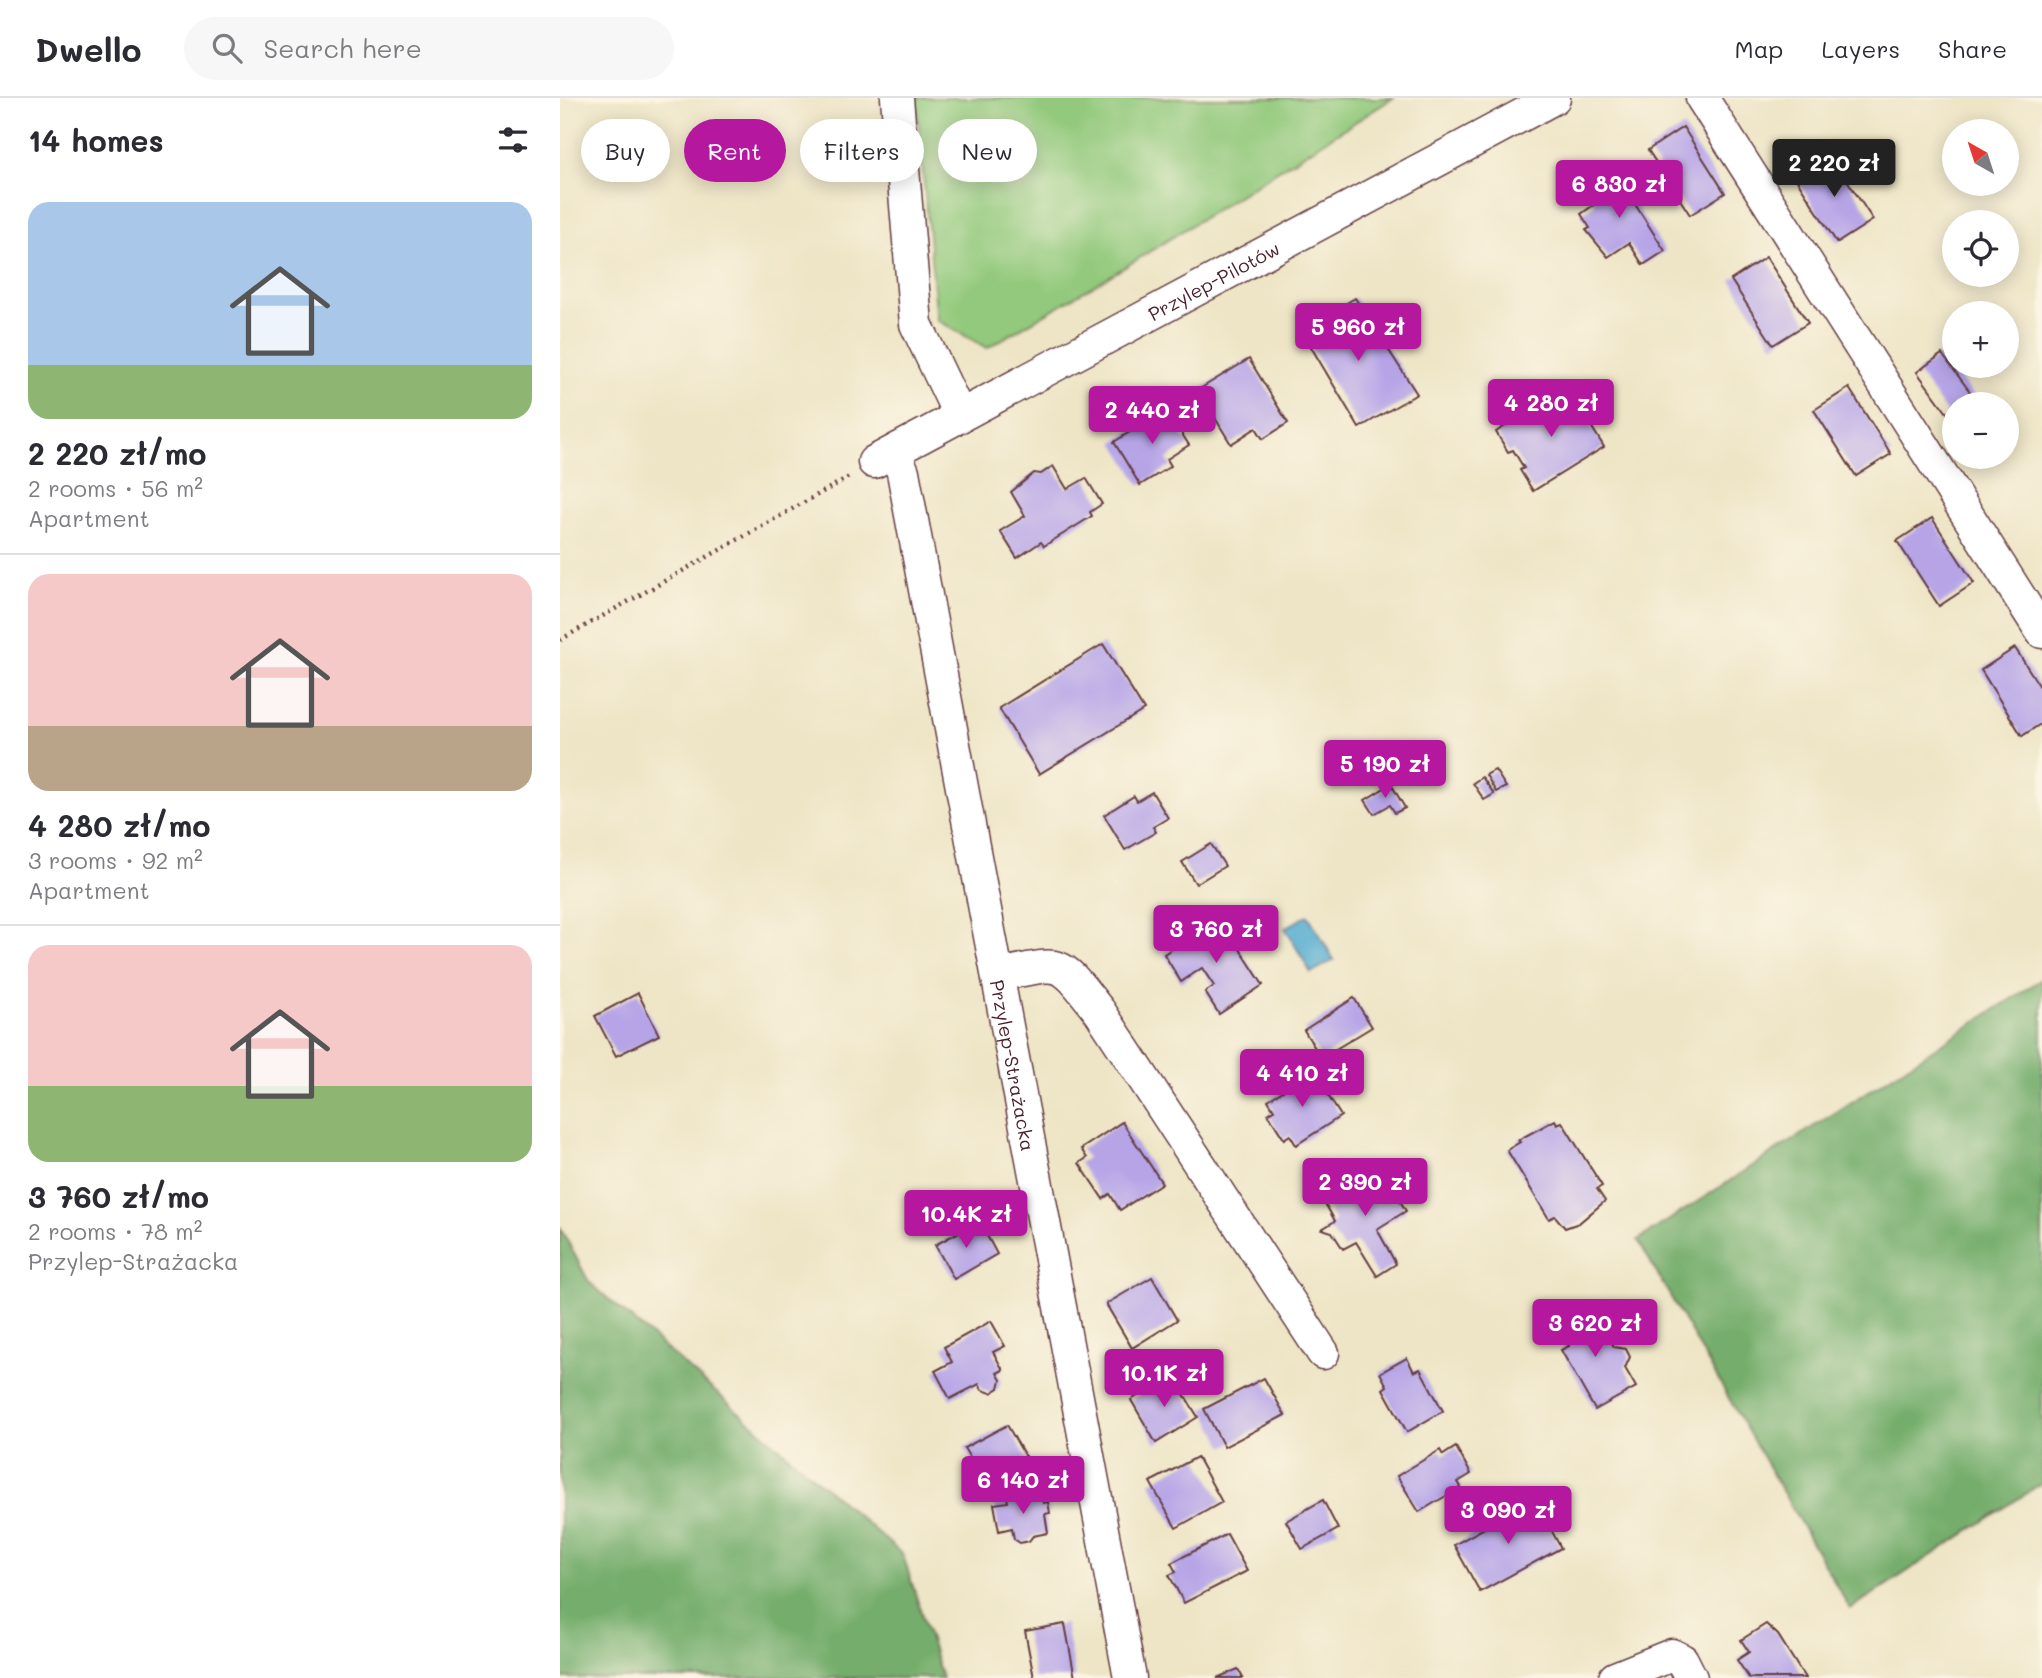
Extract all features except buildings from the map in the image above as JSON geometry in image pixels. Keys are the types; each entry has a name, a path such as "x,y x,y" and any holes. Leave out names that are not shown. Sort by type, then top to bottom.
{"street":[{"path":"897,98 916,324 960,416"},
{"name":"Przylep-Pilotów","path":"885,457 1554,98"},
{"path":"1702,98 2042,632"},
{"name":"Przylep-Strażacka","path":"885,457 903,472 999,975 1040,1219 1130,1678"},
{"path":"999,975 1047,965 1066,969 1100,1012 1323,1353"},
{"path":"1615,1678 1672,1655 1682,1660 1691,1678"}],"path":[{"path":"560,640 885,457"}],"green space":[{"path":"916,98 1393,98 1125,267 987,348 937,320 924,182 924,119 918,119"},
{"path":"2042,979 2042,1483 1850,1609 1638,1240"},
{"path":"560,1227 589,1282 903,1555 942,1678 560,1678"}],"water":[{"path":"1308,915 1334,960 1311,973 1285,928"}]}
